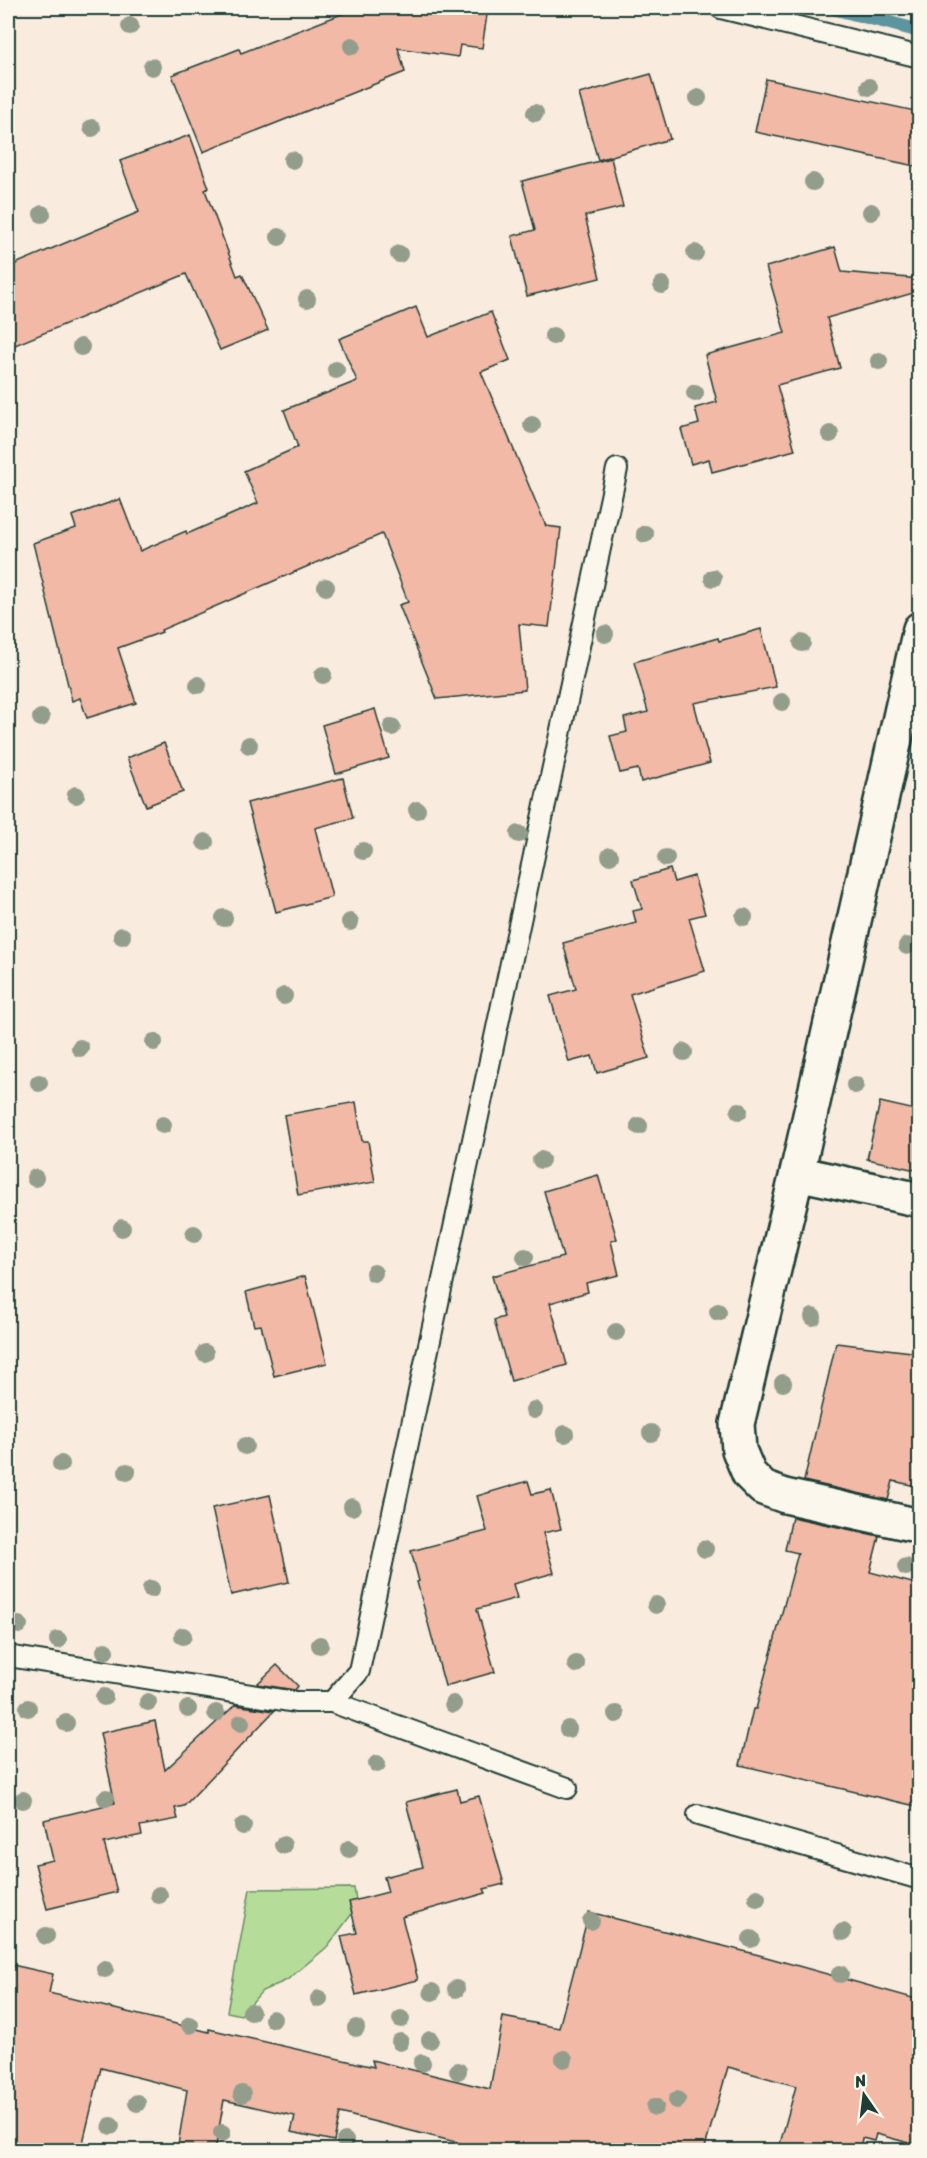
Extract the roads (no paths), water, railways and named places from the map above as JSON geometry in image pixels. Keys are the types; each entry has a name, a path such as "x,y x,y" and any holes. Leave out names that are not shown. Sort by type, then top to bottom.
{"street":[{"path":"918,642 797,1173 737,1424 739,1450 749,1474 763,1488 785,1496 920,1526"},
{"path":"797,1173 920,1200"}],"lane":[{"path":"721,8 920,57"},
{"path":"332,1702 359,1671 617,470"},
{"path":"8,1656 296,1702 332,1702 567,1788"},
{"path":"698,1815 920,1879"}],"waterway":[{"path":"833,8 920,31"}]}
